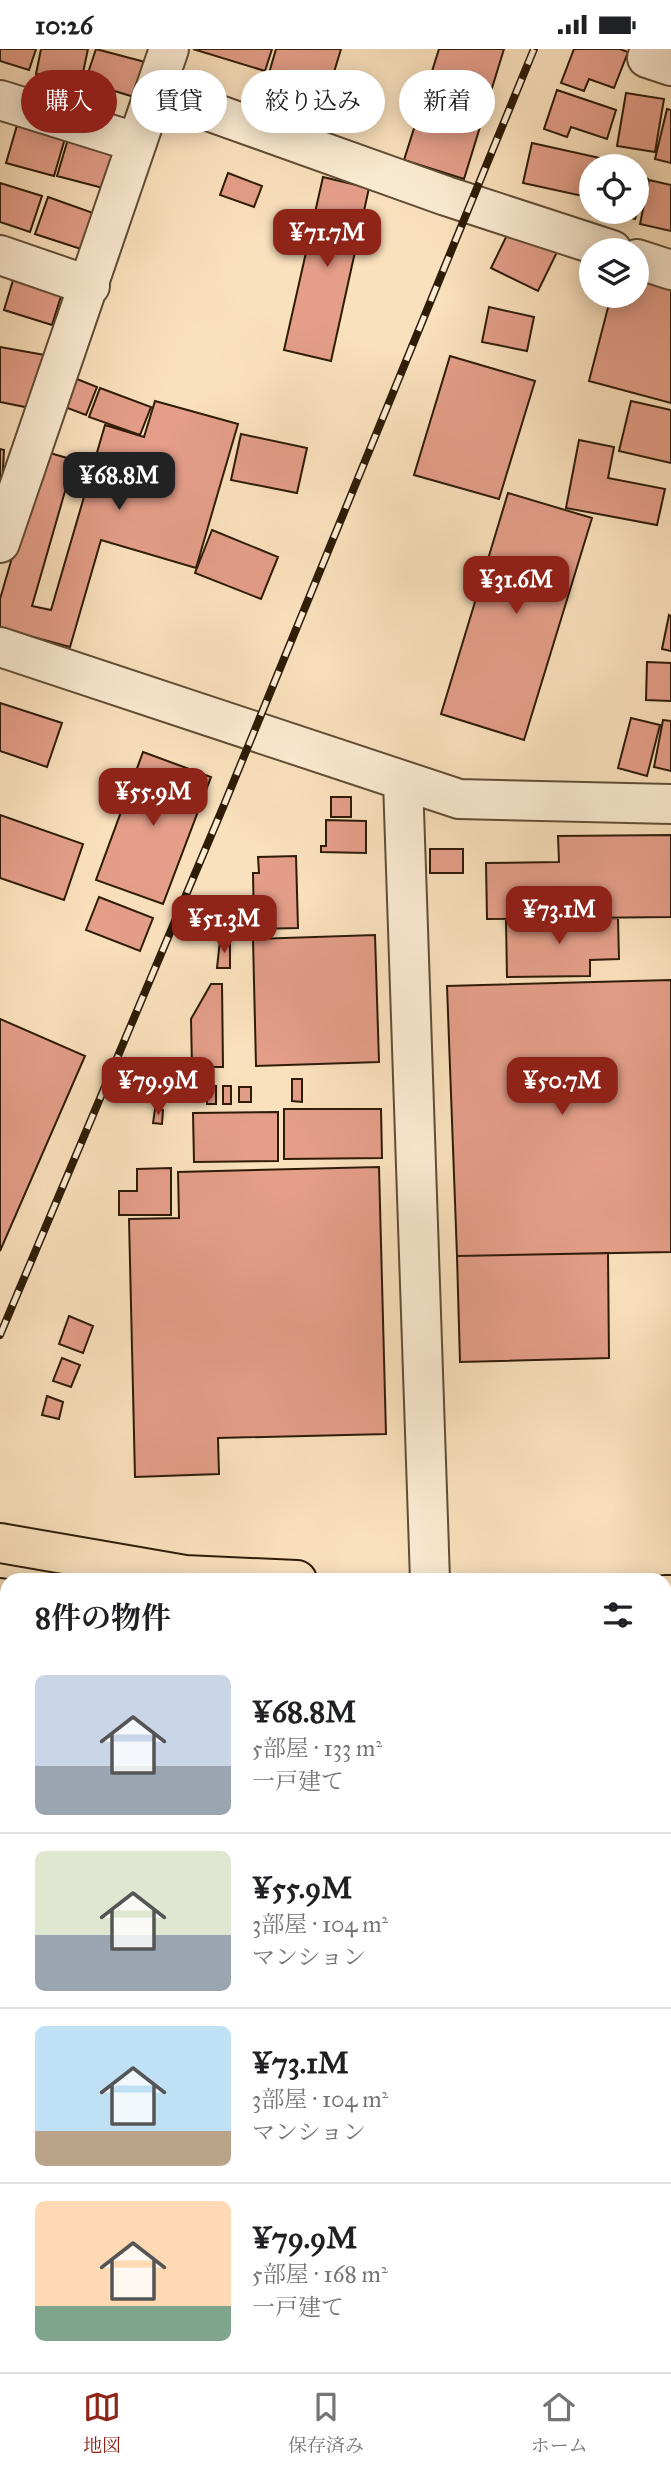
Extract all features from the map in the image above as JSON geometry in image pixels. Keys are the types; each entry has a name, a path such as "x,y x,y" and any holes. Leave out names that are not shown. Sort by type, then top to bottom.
{"highway":[{"path":"0,1542 174,1573"}],"street":[{"path":"162,70 169,49"},
{"path":"651,49 647,58 671,66"},
{"path":"2,109 135,142"},
{"path":"227,118 446,196 579,239"},
{"path":"0,543 90,286 139,133"},
{"path":"0,255 90,286"},
{"path":"649,262 671,270"},
{"path":"0,647 459,799 671,804"},
{"path":"403,781 430,1573"}],"building":[{"path":"0,49 36,49 29,70 0,61"},
{"path":"41,49 88,49 84,70 37,70"},
{"path":"96,49 145,62 142,70 131,70 131,96 117,92 117,70 89,70"},
{"path":"193,49 272,49 265,70"},
{"path":"276,49 341,49 335,70 270,70"},
{"path":"439,49 504,49 495,78 495,70 432,70"},
{"path":"574,49 620,49 628,52 614,88 589,79 584,91 561,83"},
{"path":"557,90 616,110 607,139 571,127 567,137 544,129"},
{"path":"626,93 664,99 655,152 617,146"},
{"path":"667,109 671,110 671,163 655,159"},
{"path":"18,122 21,123 21,133 66,135 54,176 6,163"},
{"path":"413,133 478,133 464,179 404,160"},
{"path":"68,139 113,151 103,188 57,176"},
{"path":"532,143 582,154 579,154 579,195 523,183"},
{"path":"228,173 262,186 254,207 220,195"},
{"path":"323,177 369,188 331,361 284,350"},
{"path":"649,180 671,185 671,231 640,224 649,224"},
{"path":"0,183 42,196 30,232 0,222"},
{"path":"48,197 96,214 84,250 35,234"},
{"path":"511,227 558,250 538,291 491,268"},
{"path":"649,276 671,287 671,403 589,381 608,308 649,308"},
{"path":"14,277 62,293 52,325 4,310"},
{"path":"489,307 534,317 527,351 482,342"},
{"path":"0,347 45,355 35,409 0,402"},
{"path":"450,356 535,381 499,499 414,475"},
{"path":"72,377 97,387 86,415 62,406"},
{"path":"100,388 151,407 140,435 89,417"},
{"path":"155,401 238,424 196,568 101,540 70,647 0,628 0,599 43,451 74,460 32,606 51,610 105,425 144,437"},
{"path":"631,401 671,410 671,463 619,451"},
{"path":"241,434 307,448 297,493 231,480"},
{"path":"579,440 614,447 608,478 665,489 657,525 566,508"},
{"path":"0,449 4,450 1,512 0,512"},
{"path":"508,493 592,518 524,740 441,714"},
{"path":"212,530 278,557 261,599 195,573"},
{"path":"669,615 671,616 671,651 662,649"},
{"path":"647,662 671,663 671,701 646,700"},
{"path":"0,703 62,723 47,767 0,751"},
{"path":"631,718 660,725 647,776 618,768"},
{"path":"663,720 671,721 671,771 654,767"},
{"path":"143,752 211,777 163,904 96,880"},
{"path":"331,797 351,797 351,817 331,817"},
{"path":"0,815 83,844 64,900 0,878"},
{"path":"326,820 366,821 366,853 321,852 321,846 326,846"},
{"path":"671,835 671,917 487,919 486,863 559,862 558,836"},
{"path":"430,849 463,849 463,873 430,873"},
{"path":"296,856 298,928 254,929 253,873 259,873 258,857"},
{"path":"99,897 153,918 140,951 86,930"},
{"path":"618,918 619,959 590,960 590,976 507,977 506,921"},
{"path":"375,935 379,1062 256,1066 253,939"},
{"path":"220,940 230,940 230,968 217,968"},
{"path":"671,980 671,1252 457,1256 447,986"},
{"path":"211,984 222,984 223,1067 192,1067 191,1019"},
{"path":"0,1019 85,1056 0,1251"},
{"path":"186,1071 201,1071 201,1100 186,1100 186,1084 175,1084 175,1077 186,1077"},
{"path":"292,1079 302,1079 302,1102 292,1101"},
{"path":"207,1086 216,1086 216,1104 207,1104"},
{"path":"223,1086 231,1086 231,1104 223,1104"},
{"path":"239,1087 251,1087 251,1102 239,1102"},
{"path":"155,1109 163,1110 162,1124 153,1123"},
{"path":"284,1109 381,1109 382,1158 284,1159"},
{"path":"278,1112 278,1161 194,1162 193,1113"},
{"path":"379,1167 386,1434 218,1438 219,1474 135,1477 129,1219 179,1218 178,1172"},
{"path":"171,1168 171,1215 119,1215 119,1191 137,1191 137,1169"},
{"path":"608,1253 609,1358 460,1362 457,1256"},
{"path":"69,1316 93,1326 83,1353 59,1344"},
{"path":"62,1358 80,1365 71,1387 53,1381"},
{"path":"47,1396 63,1402 59,1419 42,1415"}],"railway":[{"path":"0,1335 224,805 534,49"}]}
